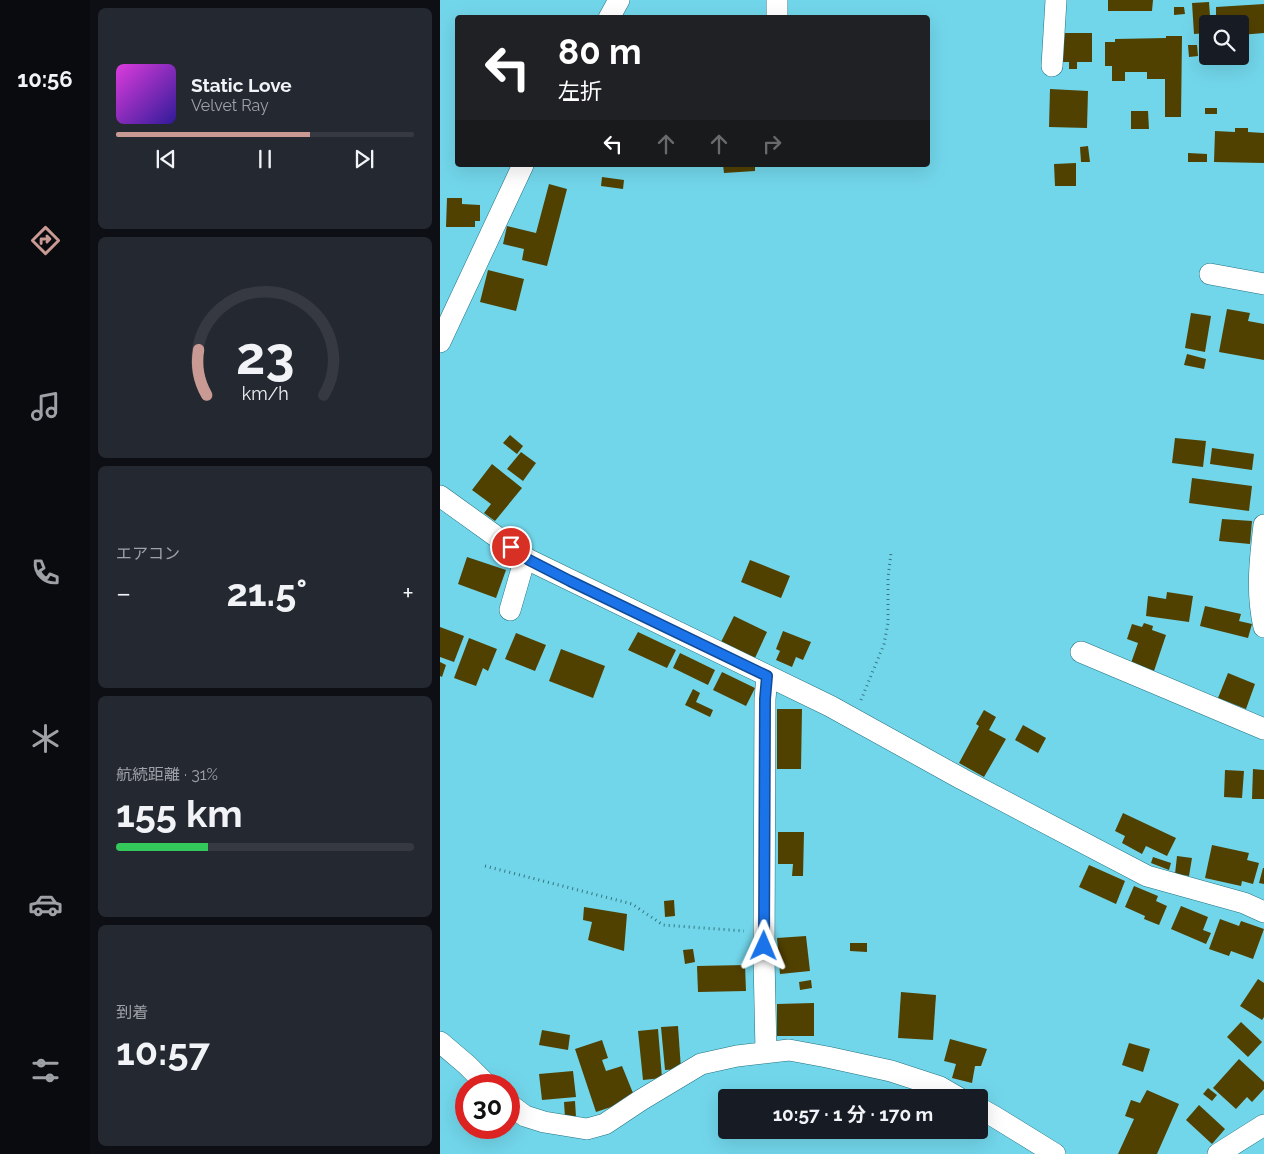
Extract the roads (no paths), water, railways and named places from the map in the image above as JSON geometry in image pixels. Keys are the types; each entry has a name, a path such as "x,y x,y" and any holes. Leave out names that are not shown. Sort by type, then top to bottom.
{"street":[{"path":"610,15 619,0"},
{"path":"777,0 777,15"},
{"path":"1052,66 1056,0"},
{"path":"440,342 522,167"},
{"path":"1210,274 1264,284"},
{"path":"440,496 525,558 830,706 962,779 1147,876 1244,902 1264,912"},
{"path":"1264,524 1259,591 1264,627"},
{"path":"510,610 525,558"},
{"path":"1081,652 1264,729"},
{"path":"766,1052 764,933 765,699 767,676"},
{"path":"440,1042 476,1074"},
{"path":"520,1112 525,1116 544,1122 587,1129 605,1124 701,1064 737,1056 789,1050 891,1071 943,1089"},
{"path":"988,1112 1055,1154"},
{"path":"1218,1154 1264,1124"}]}
